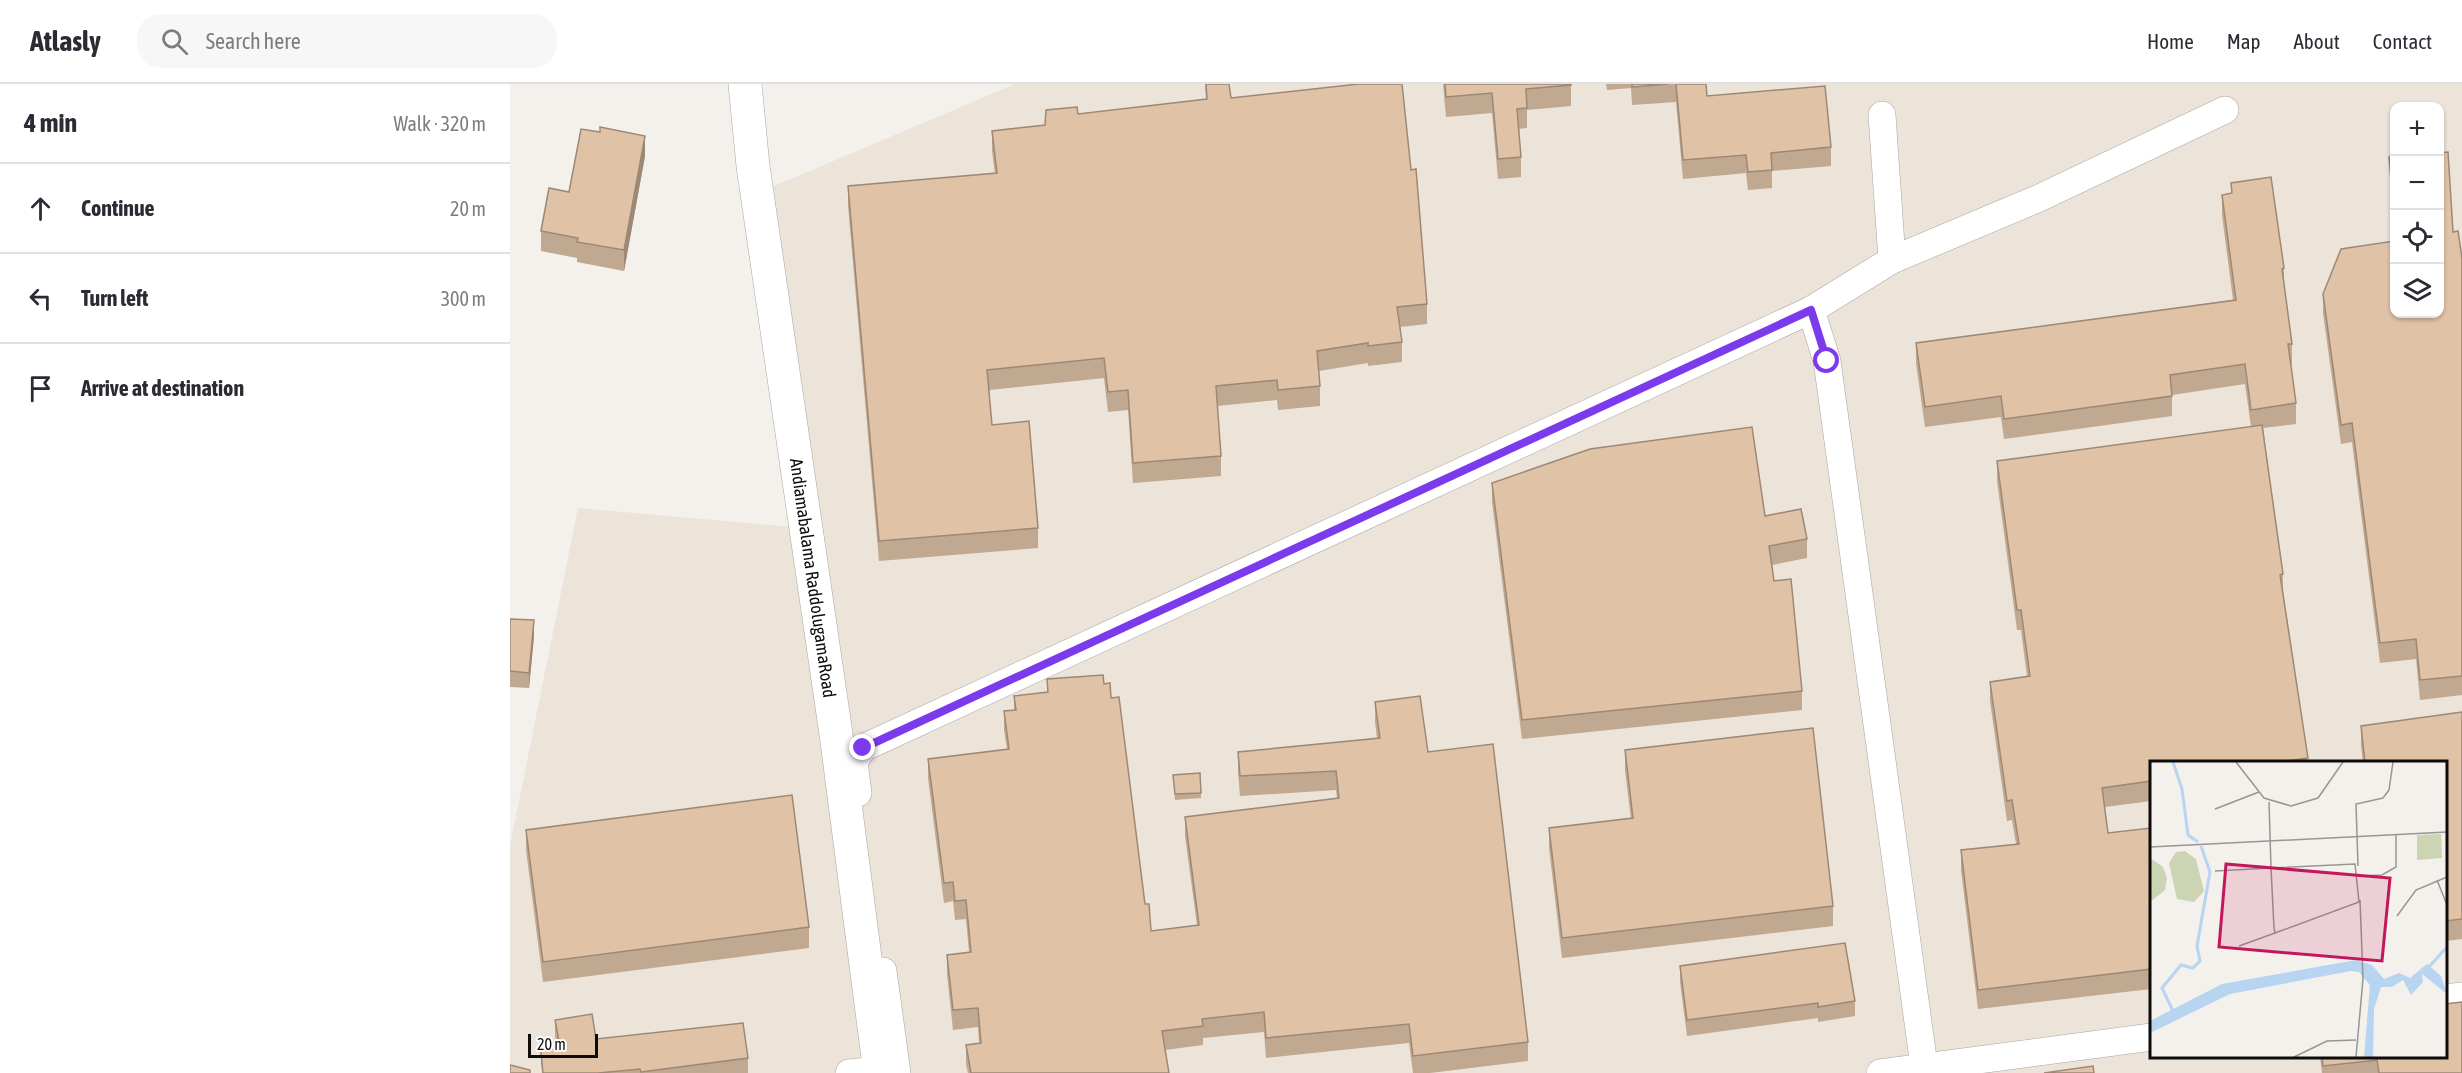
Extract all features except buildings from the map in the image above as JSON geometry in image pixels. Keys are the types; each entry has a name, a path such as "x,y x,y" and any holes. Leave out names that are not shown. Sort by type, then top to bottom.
{"street":[{"name":"Andiamabalama RaddolugamaRoad","path":"745,84 753,166 836,734 876,1072"},
{"path":"876,1072 854,762 863,748 1811,310 1892,260 2037,199 2225,110"},
{"path":"1882,115 1892,260"},
{"path":"1811,310 1827,361 1925,1070"},
{"path":"2447,998 2462,996"},
{"path":"1880,1073 1925,1070 2150,1037"}],"shaded area":[{"path":"1015,84 2462,84 2462,1073 510,1073 510,846 578,508 805,528 772,187"}],"route":[{"path":"863,748 1811,310 1827,361"}]}
